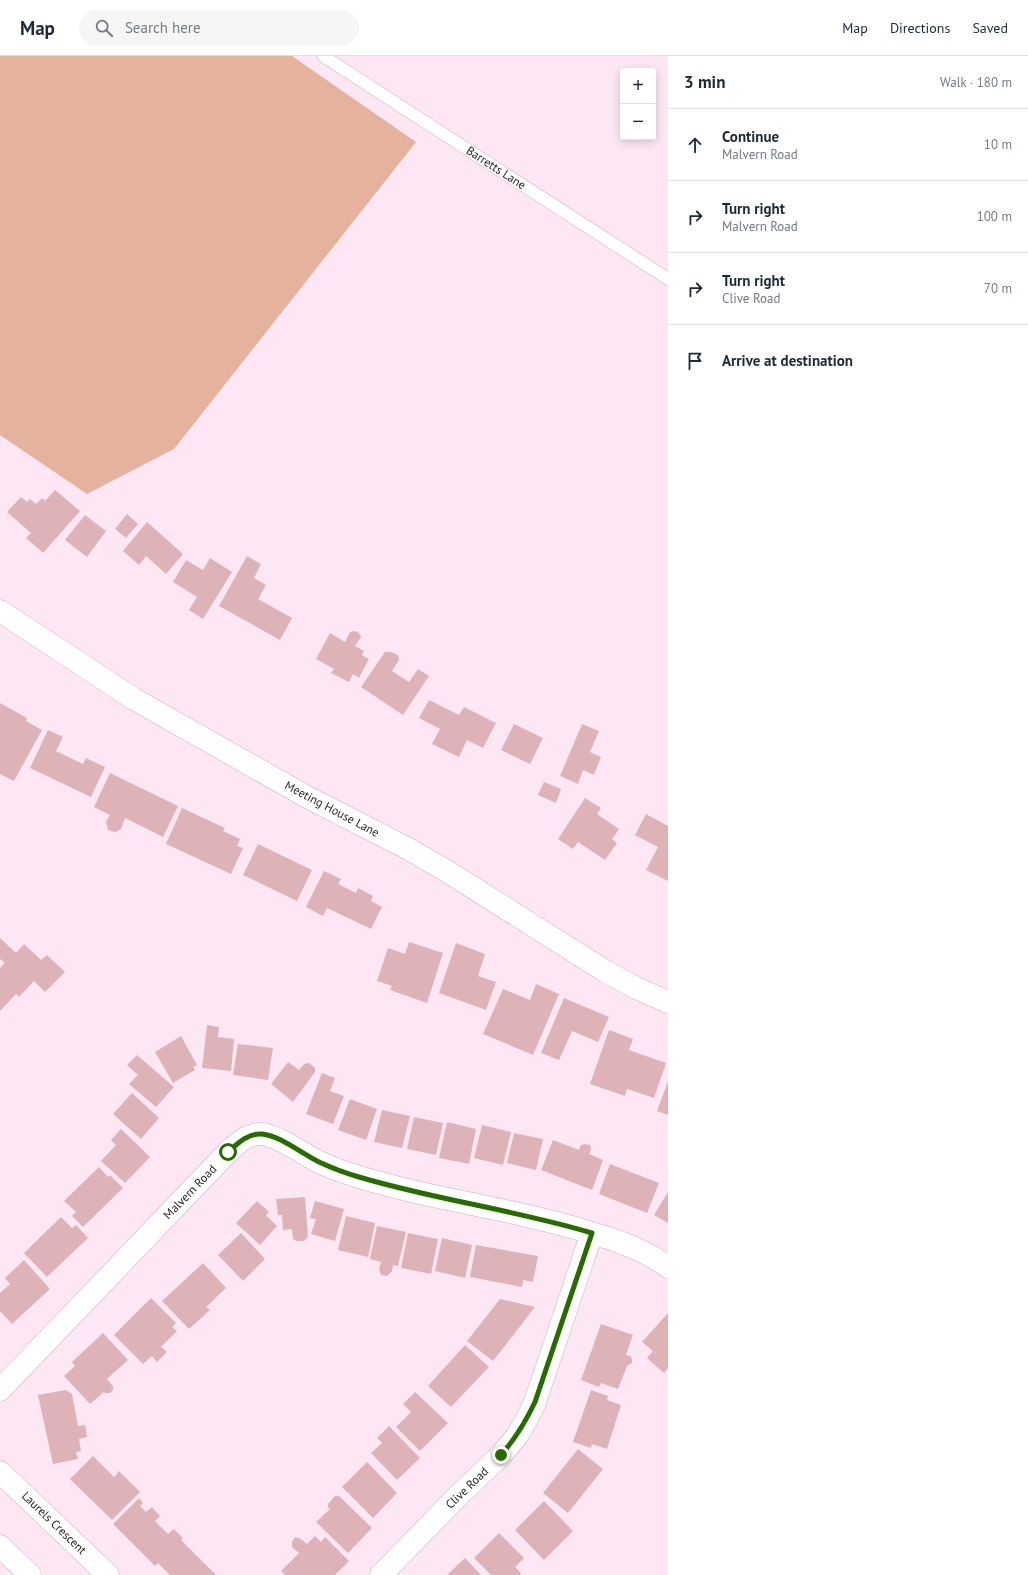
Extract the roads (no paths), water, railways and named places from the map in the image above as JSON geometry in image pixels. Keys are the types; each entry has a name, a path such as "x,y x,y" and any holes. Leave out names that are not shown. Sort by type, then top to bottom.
{"main road":[{"name":"Meeting House Lane","path":"0,611 134,699 307,797 405,847 445,870 605,971 636,988 668,1002"},
{"name":"Malvern Road","path":"0,1390 228,1152 241,1140 252,1135 262,1134 276,1138 319,1162 359,1177 413,1191 550,1221 621,1242 643,1252 668,1267"},
{"name":"Clive Road","path":"381,1575 458,1496 501,1455 518,1436 535,1402 592,1233"},
{"name":"Laurels Crescent","path":"0,1472 108,1575"},
{"path":"0,1546 30,1575"}],"lane":[{"name":"Barretts Lane","path":"323,56 668,280"}]}
